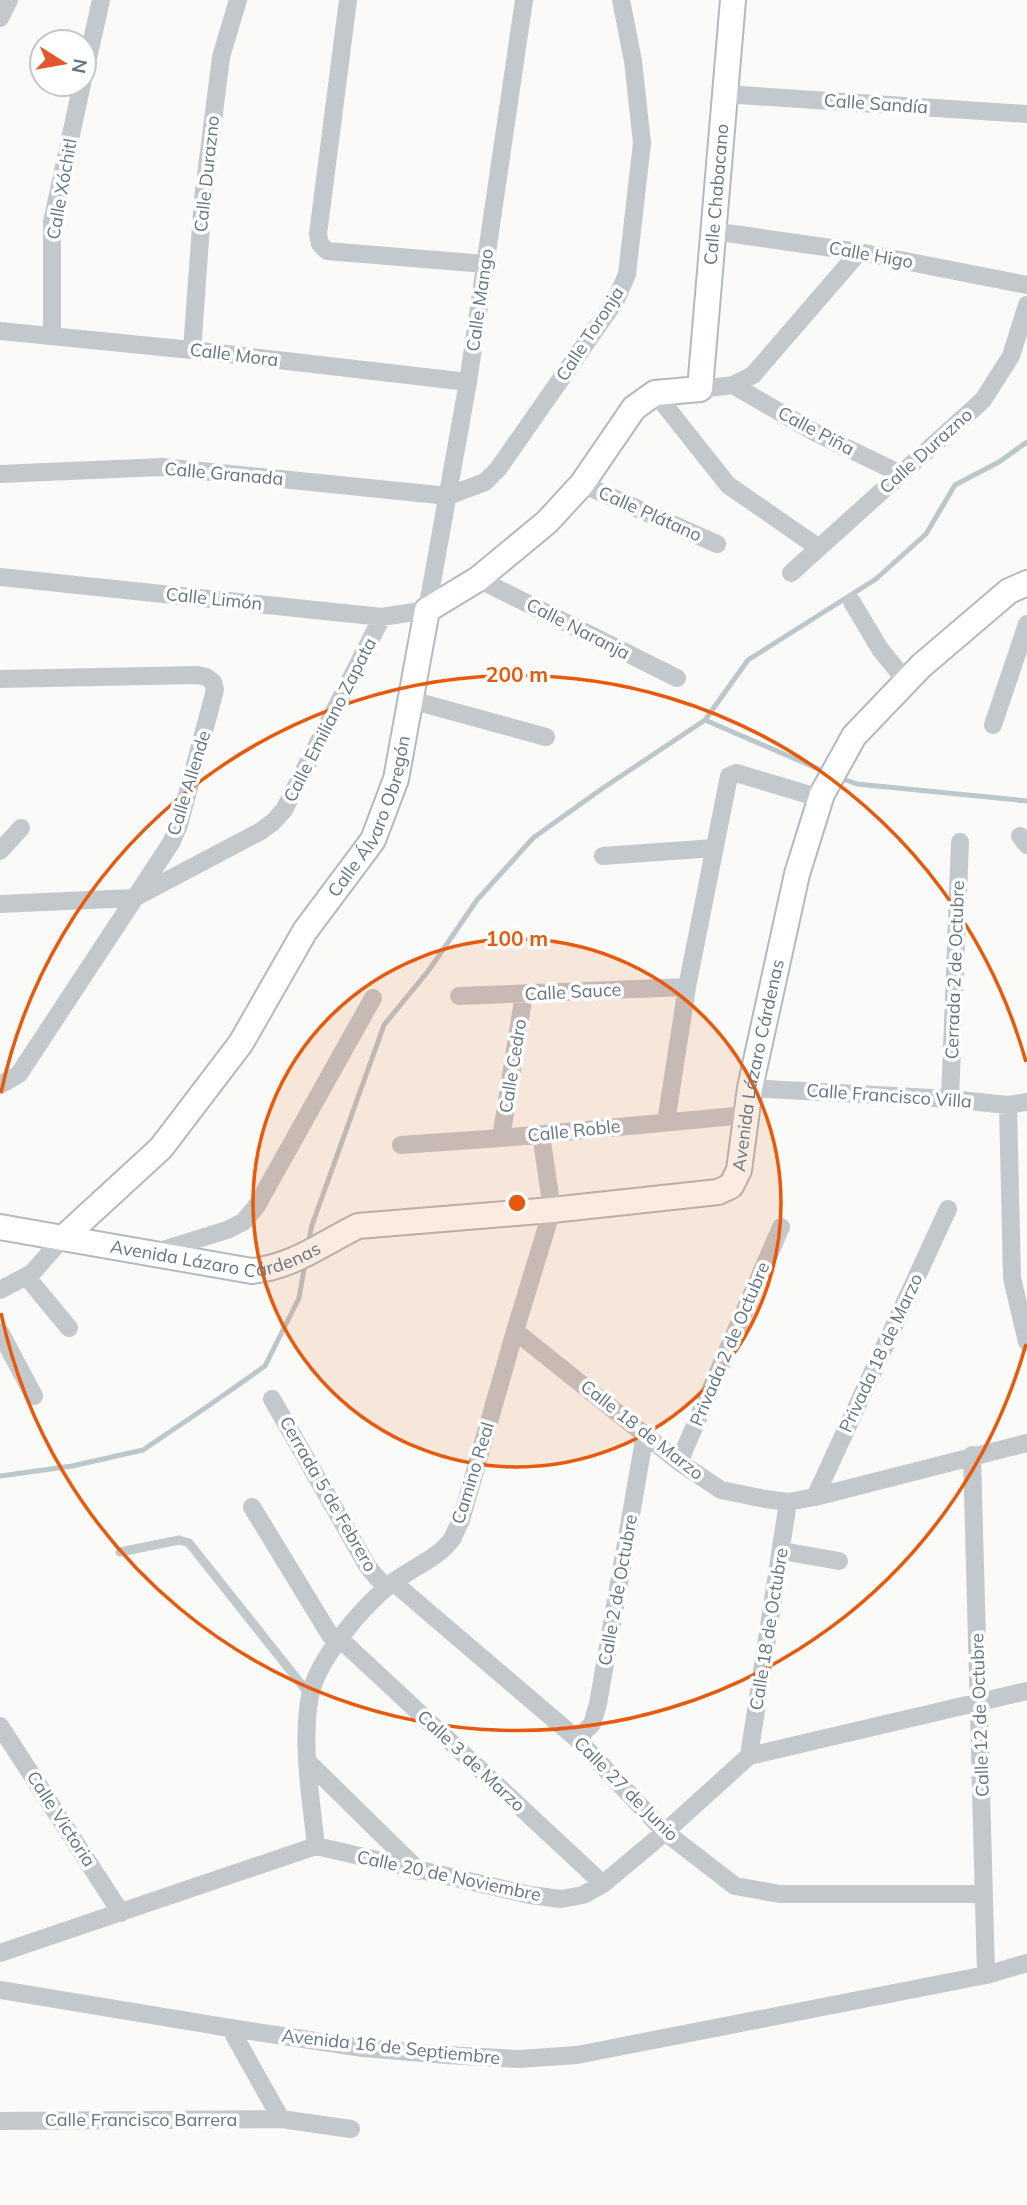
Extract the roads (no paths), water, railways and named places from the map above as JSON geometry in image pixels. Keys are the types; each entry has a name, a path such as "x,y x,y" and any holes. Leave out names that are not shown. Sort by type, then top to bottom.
{"street":[{"path":"0,18 9,0"},
{"path":"95,28 101,0"},
{"name":"Calle Durazno","path":"192,349 203,200 219,70 238,0"},
{"path":"348,0 318,234 320,244 327,251 350,254 485,264"},
{"name":"Calle Toronja","path":"448,496 485,482 498,469 616,300 626,274 642,143 633,61 621,0"},
{"name":"Calle Chabacano","path":"700,389 733,0"},
{"name":"Calle Mango","path":"427,610 468,382 528,1"},
{"name":"Calle Sandía","path":"724,94 1027,114"},
{"name":"Calle Xóchitl","path":"52,336 52,222 79,98"},
{"name":"Calle Higo","path":"713,231 859,252 1027,285"},
{"path":"427,610 478,579 547,522 582,484 634,408 655,393 733,385 753,375 859,252"},
{"name":"Calle Durazno","path":"790,573 983,400 1011,356 1027,305"},
{"name":"Calle Mora","path":"0,331 192,349 468,382"},
{"name":"Calle Piña","path":"733,385 814,432 901,474"},
{"path":"655,393 728,485 819,548"},
{"name":"Calle Granada","path":"0,474 162,467 448,496"},
{"name":"Calle Plátano","path":"582,484 717,544"},
{"name":"Calle Limón","path":"0,577 382,617 427,610"},
{"name":"Calle Naranja","path":"478,579 677,678"},
{"name":"Avenida Lázaro Cárdenas","path":"0,1227 253,1270 294,1261 358,1226 552,1210 718,1192 731,1186 739,1170 750,1088 797,874 821,796 854,736 906,681 1009,591 1027,583"},
{"path":"852,602 880,649 906,681"},
{"name":"Calle Álvaro Obregón","path":"0,1290 32,1273 63,1238 161,1148 241,1043 305,932 373,840 396,779 427,610"},
{"name":"Calle Emiliano Zapata","path":"0,904 134,898 261,831 284,810 382,617"},
{"path":"993,726 1027,624"},
{"name":"Calle Allende","path":"0,679 197,675 213,682 213,699 179,825 171,843 19,1074 0,1085"},
{"path":"411,700 546,737"},
{"path":"666,1122 687,987 731,773 821,796"},
{"path":"0,851 21,828"},
{"name":"Cerrada 2 de Octubre","path":"950,1099 960,842"},
{"path":"603,856 714,848"},
{"name":"Calle Sauce","path":"459,996 687,987"},
{"name":"Calle Cedro","path":"501,1138 524,994"},
{"path":"156,1252 227,1230 243,1222 256,1207 373,998"},
{"name":"Calle Francisco Villa","path":"750,1088 950,1099 1008,1105 1027,1102"},
{"path":"1008,1105 1027,1342"},
{"name":"Calle Roble","path":"401,1145 746,1115"},
{"name":"Camino Real","path":"316,1846 307,1761 310,1695 339,1638 389,1585 450,1541 461,1520 552,1210 541,1134"},
{"name":"Privada 18 de Marzo","path":"815,1497 947,1209"},
{"name":"Privada 2 de Octubre","path":"679,1462 781,1227"},
{"path":"26,1276 69,1328"},
{"name":"Calle 18 de Marzo","path":"515,1331 679,1462 721,1490 788,1502 1027,1443"},
{"path":"0,1332 34,1396"},
{"name":"Cerrada 5 de Febrero","path":"272,1399 368,1567 389,1585"},
{"name":"Calle 2 de Octubre","path":"577,1739 592,1724 598,1704 645,1434"},
{"name":"Calle 12 de Octubre","path":"972,1455 986,1975"},
{"name":"Calle 18 de Octubre","path":"749,1756 788,1502"},
{"name":"Calle 3 de Marzo","path":"252,1507 330,1635 339,1638 603,1884"},
{"path":"782,1551 839,1560"},
{"name":"Calle 27 de Junio","path":"389,1585 577,1739 665,1832 736,1886 780,1894 984,1894"},
{"name":"Calle 20 de Noviembre","path":"316,1846 530,1895 561,1899 583,1895 603,1884 749,1756 1027,1691"},
{"name":"Calle Victoria","path":"0,1726 121,1913"},
{"path":"307,1761 419,1871"},
{"path":"0,1954 316,1846"},
{"name":"Avenida 16 de Septiembre","path":"0,1990 363,2048 519,2059 577,2055 986,1975 1027,1963"},
{"path":"230,2028 281,2119"},
{"name":"Calle Francisco Barrera","path":"0,2121 281,2119 351,2129"}],"lane":[{"path":"120,1552 179,1540 189,1544 310,1695"}],"waterway":[{"path":"308,1244 312,1225 384,1025 429,970 477,900 533,838 705,720 748,660 876,579 926,534 955,485 999,462 1027,442"},
{"path":"705,720 828,773"},
{"path":"840,778 857,784 1027,801"},
{"path":"0,1476 72,1466 143,1450 211,1404 265,1366 299,1298 305,1264"}]}
